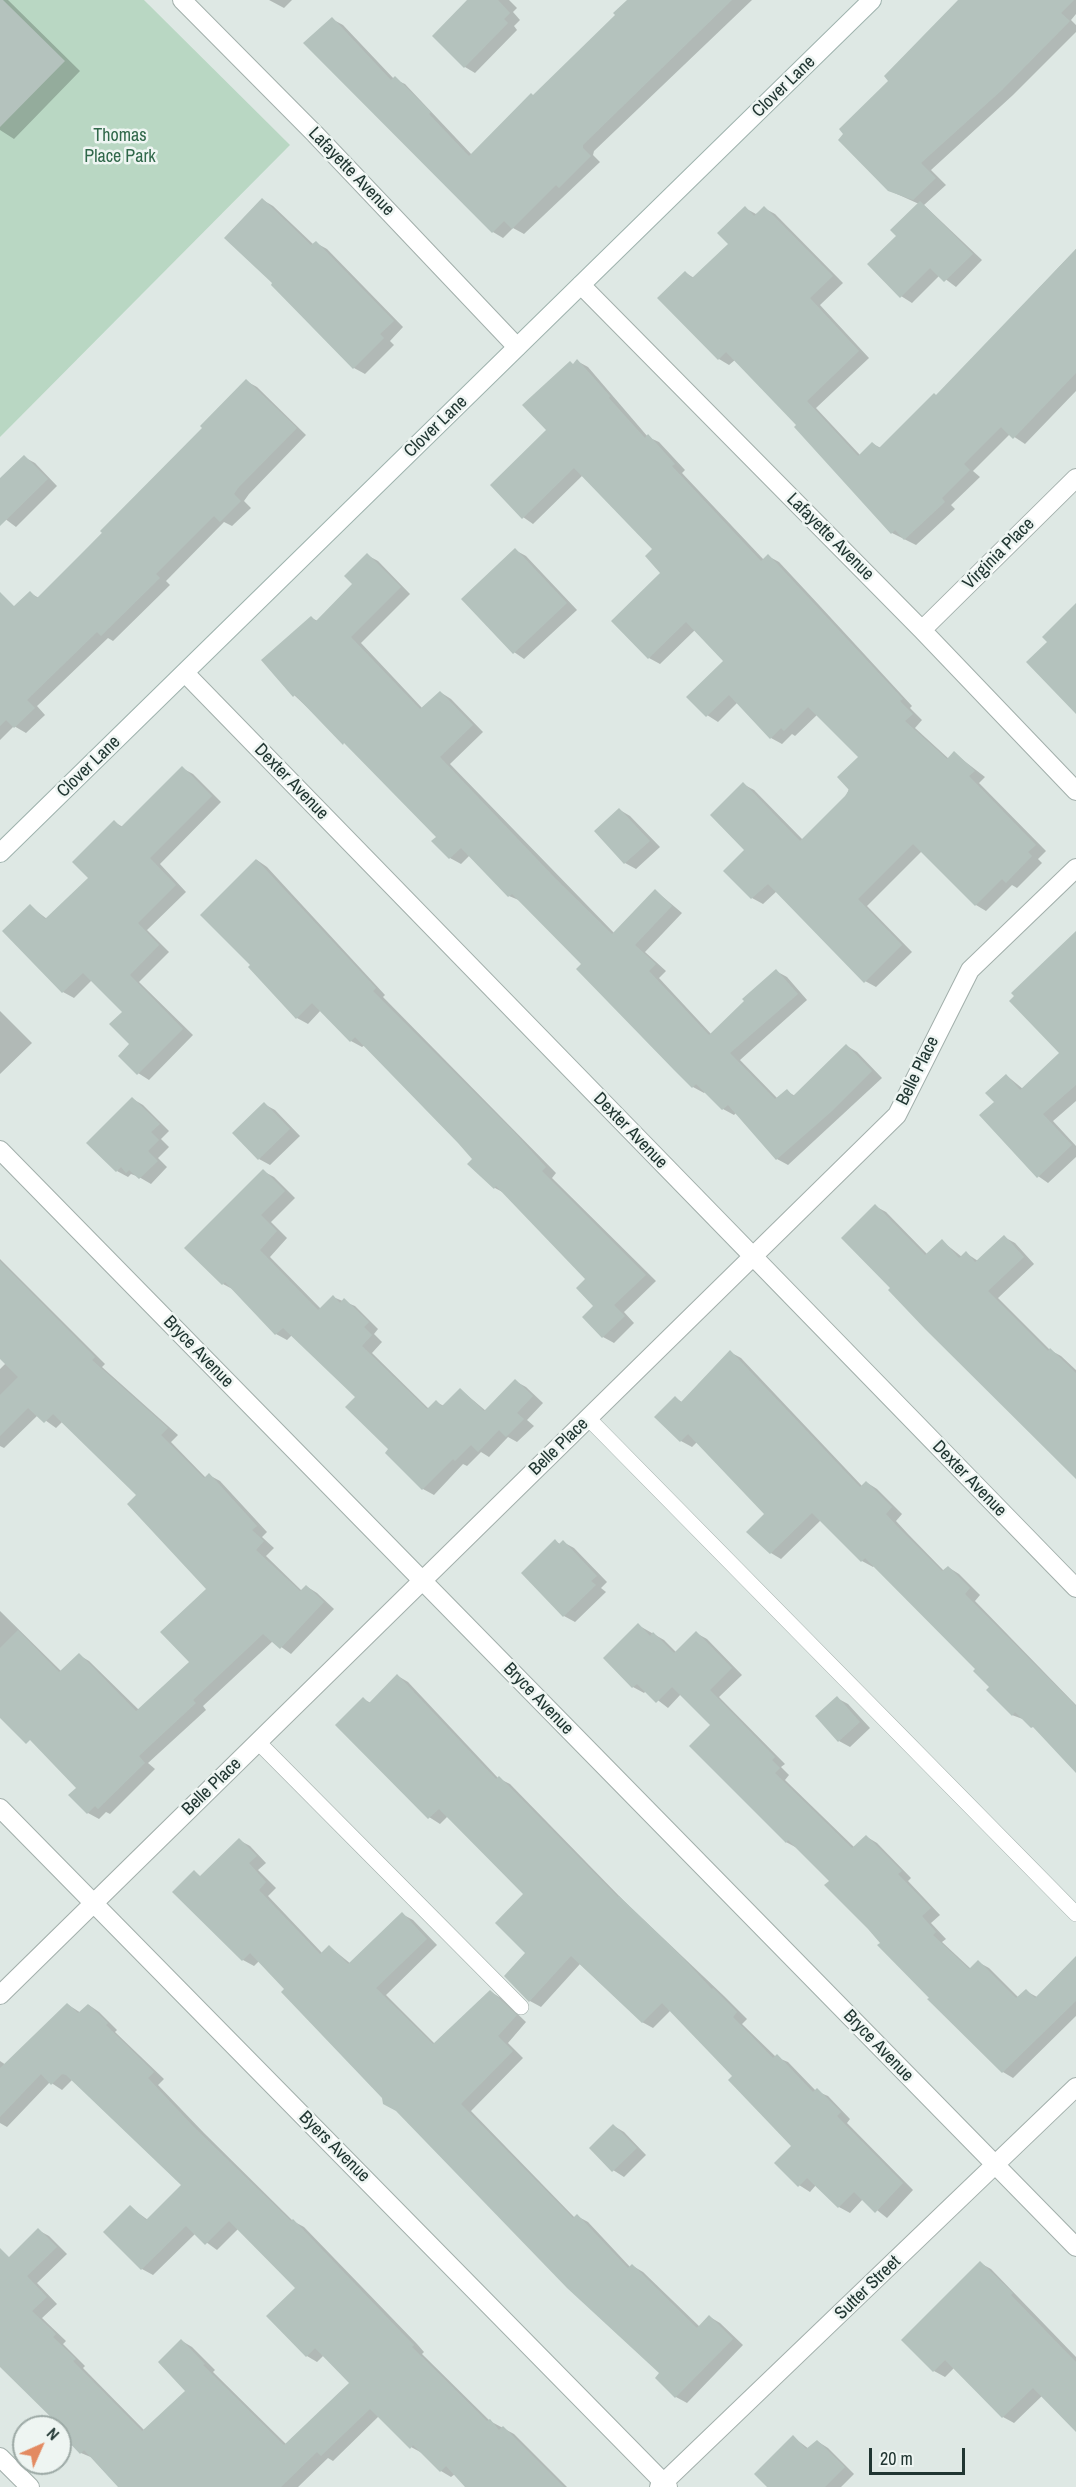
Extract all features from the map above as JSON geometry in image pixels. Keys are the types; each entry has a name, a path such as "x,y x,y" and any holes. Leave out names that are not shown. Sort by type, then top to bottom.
{"street":[{"name":"Lafayette Avenue","path":"182,0 315,134 517,347"},
{"name":"Clover Lane","path":"0,853 872,0"},
{"name":"Lafayette Avenue","path":"581,285 922,630 1076,792"},
{"name":"Virginia Place","path":"922,630 1076,478"},
{"name":"Dexter Avenue","path":"185,673 1076,1588"},
{"name":"Belle Place","path":"0,1995 897,1115 970,970 1076,868"},
{"name":"Bryce Avenue","path":"0,1150 1076,2247"},
{"name":"Byers Avenue","path":"0,1808 664,2485"},
{"name":"Sutter Street","path":"664,2485 1076,2087"},
{"path":"0,2457 30,2487"}],"lane":[{"path":"588,1418 1076,1914"},
{"path":"258,1742 521,2007"}],"green space":[{"name":"Thomas Place Park","path":"0,0 144,0 290,145 0,437"}],"building":[{"path":"0,0 3,0 65,61 0,127"},
{"path":"467,0 498,0 510,13 504,19 508,23 464,68 432,36"},
{"path":"627,0 732,0 583,145 591,156 559,188 556,185 512,229 504,221 492,233 303,43 332,17 391,80 395,76 431,112 429,114 469,156 531,93 533,95 615,15 613,13"},
{"path":"958,0 1074,0 1061,13 1070,21 1002,90 921,163 936,178 913,200 888,191 838,140 843,134 839,129 888,81 884,76"},
{"path":"262,198 311,245 316,241 394,321 380,334 384,338 353,369 271,285 272,283 224,238"},
{"path":"920,201 973,254 944,282 930,268 900,298 867,264 896,236 890,230"},
{"path":"745,206 754,216 764,206 833,276 810,298 859,351 807,401 858,456 872,442 879,448 934,393 936,395 1076,249 1076,373 1013,439 1001,427 964,464 970,470 942,498 945,502 904,540 895,530 891,534 794,427 796,425 726,352 718,360 657,298 685,271 692,278 728,244 717,233"},
{"path":"577,359 645,438 648,434 675,464 672,466 761,561 768,554 903,699 900,701 913,714 905,721 947,759 954,751 975,771 969,776 1036,845 1028,852 1032,856 1006,883 1002,879 975,906 913,844 858,899 902,945 864,983 768,884 751,899 723,871 744,850 710,815 743,782 800,841 845,796 849,790 837,777 858,757 808,707 784,731 781,728 770,739 729,695 706,717 686,697 723,661 686,622 648,659 611,621 660,573 645,556 652,549 574,468 522,519 490,485 546,430 522,405 570,361 573,364"},
{"path":"246,379 297,428 238,488 234,494 241,501 220,522 214,516 156,574 160,578 101,636 97,632 27,700 35,708 14,728 6,720 0,726 0,592 14,606 30,591 37,598 102,533 100,531 202,428 200,426"},
{"path":"24,455 48,479 0,526 0,478"},
{"path":"515,548 567,603 513,654 461,599"},
{"path":"367,553 401,587 351,637 420,709 440,691 473,725 440,757 555,878 612,934 655,889 672,906 635,945 656,964 649,971 709,1035 744,1001 742,999 776,969 798,994 730,1053 775,1099 787,1089 793,1096 846,1044 872,1071 832,1111 776,1160 728,1105 722,1110 696,1084 692,1088 674,1070 576,969 581,964 512,894 508,897 461,848 449,859 431,841 436,837 295,695 293,697 261,660 311,616 316,621 352,584 344,576"},
{"path":"1076,603 1076,714 1026,662 1047,642 1042,637"},
{"path":"182,766 212,796 150,858 176,885 138,923 159,945 130,975 183,1029 137,1075 118,1056 129,1044 109,1024 122,1012 83,973 62,993 2,931 30,904 45,919 88,878 72,862 114,820 121,827"},
{"path":"619,808 650,841 624,864 594,831"},
{"path":"256,859 376,988 373,991 514,1132 546,1167 542,1171 646,1275 614,1305 625,1316 602,1338 582,1317 593,1306 576,1288 585,1279 496,1186 494,1189 467,1164 472,1159 458,1143 355,1037 350,1042 312,1003 296,1019 248,967 250,965 200,915"},
{"path":"1076,931 1076,1085 1043,1114 1072,1145 1037,1178 979,1115 994,1102 985,1093 1006,1074 1020,1090 1059,1053 1009,1001 1014,996 1011,993"},
{"path":"132,1097 160,1124 151,1132 159,1140 148,1151 158,1161 139,1179 129,1170 126,1173 121,1167 116,1172 86,1143"},
{"path":"264,1102 290,1129 258,1160 232,1133"},
{"path":"263,1169 285,1191 261,1215 277,1231 260,1250 318,1310 333,1295 340,1303 344,1298 369,1322 364,1327 372,1335 362,1346 427,1409 436,1400 442,1406 460,1388 484,1411 515,1379 533,1396 517,1413 524,1419 506,1437 499,1430 478,1452 471,1445 455,1461 453,1459 422,1490 385,1453 388,1449 345,1407 355,1397 283,1328 275,1335 225,1282 222,1285 184,1248"},
{"path":"875,1204 925,1255 942,1239 959,1258 966,1251 975,1262 1004,1235 1024,1257 988,1291 1048,1351 1050,1348 1076,1373 1076,1479 925,1329 888,1290 890,1288 841,1238"},
{"path":"0,1261 95,1357 92,1360 168,1428 161,1435 204,1478 209,1473 257,1526 252,1530 264,1541 256,1550 300,1591 306,1585 324,1602 280,1649 263,1634 193,1700 196,1703 139,1756 145,1763 98,1809 95,1806 87,1814 68,1795 76,1788 30,1740 26,1744 0,1718 0,1648 18,1630 59,1672 79,1653 136,1711 189,1662 160,1632 206,1589 127,1504 136,1495 53,1414 44,1423 28,1408 0,1436 0,1395 18,1377 0,1359"},
{"path":"730,1350 860,1487 866,1481 892,1507 886,1514 897,1526 942,1571 948,1566 970,1588 965,1594 1076,1706 1076,1773 1033,1727 1031,1728 1015,1712 1012,1716 986,1690 989,1687 973,1671 975,1669 865,1558 861,1562 812,1513 770,1554 746,1532 764,1514 688,1434 680,1442 654,1417 675,1396 681,1402"},
{"path":"555,1539 559,1544 563,1540 597,1576 591,1581 596,1585 563,1617 521,1573"},
{"path":"638,1623 650,1636 653,1632 674,1653 696,1631 732,1668 710,1690 775,1757 772,1760 780,1768 775,1773 852,1848 866,1835 902,1871 898,1874 931,1908 922,1916 936,1932 933,1935 969,1969 978,1960 1016,1998 1026,1989 1035,1998 1076,1956 1076,2001 1002,2073 927,1999 929,1998 877,1945 880,1943 868,1929 824,1885 829,1881 788,1840 786,1843 689,1746 710,1725 672,1687 656,1703 637,1684 632,1688 603,1658"},
{"path":"397,1674 496,1779 499,1776 618,1897 737,2012 733,2017 773,2058 777,2054 813,2092 817,2088 841,2112 837,2116 903,2183 875,2213 854,2192 838,2208 807,2178 798,2187 774,2163 791,2146 728,2080 732,2076 662,2003 642,2023 571,1956 529,2002 504,1976 525,1953 495,1923 523,1894 439,1809 428,1819 335,1725 363,1697 369,1703"},
{"path":"837,1696 860,1722 838,1742 815,1716"},
{"path":"239,1838 257,1856 249,1863 266,1882 259,1890 320,1954 329,1945 348,1964 402,1912 427,1939 376,1988 433,2044 490,1990 517,2015 498,2036 513,2051 461,2104 573,2218 577,2214 628,2268 632,2264 697,2328 709,2315 733,2339 675,2398 655,2378 659,2373 567,2288 396,2111 383,2104 382,2098 281,1992 284,1989 250,1953 242,1961 172,1892 194,1870 200,1876"},
{"path":"67,2003 78,2013 88,2004 154,2072 148,2078 193,2126 291,2221 293,2219 414,2345 412,2347 487,2421 490,2419 499,2430 503,2426 564,2487 465,2487 446,2466 440,2472 413,2445 410,2449 370,2409 321,2456 317,2452 281,2487 118,2487 84,2450 80,2454 72,2446 72,2415 49,2415 0,2367 0,2248 9,2257 38,2228 57,2247 27,2276 47,2297 32,2311 56,2334 53,2337 76,2359 73,2361 142,2431 185,2391 158,2362 181,2339 205,2364 203,2365 284,2445 349,2383 315,2348 306,2357 266,2316 295,2288 229,2221 205,2245 186,2226 141,2270 103,2232 130,2205 146,2220 181,2185 66,2075 62,2074 51,2085 41,2074 0,2117 0,2068"},
{"path":"613,2124 637,2148 612,2172 589,2148"},
{"path":"980,2261 1013,2293 1011,2295 1076,2362 1076,2432 1033,2388 1002,2418 945,2360 933,2372 901,2340"},
{"path":"793,2435 806,2449 817,2440 845,2467 825,2487 767,2487 754,2474"}]}
